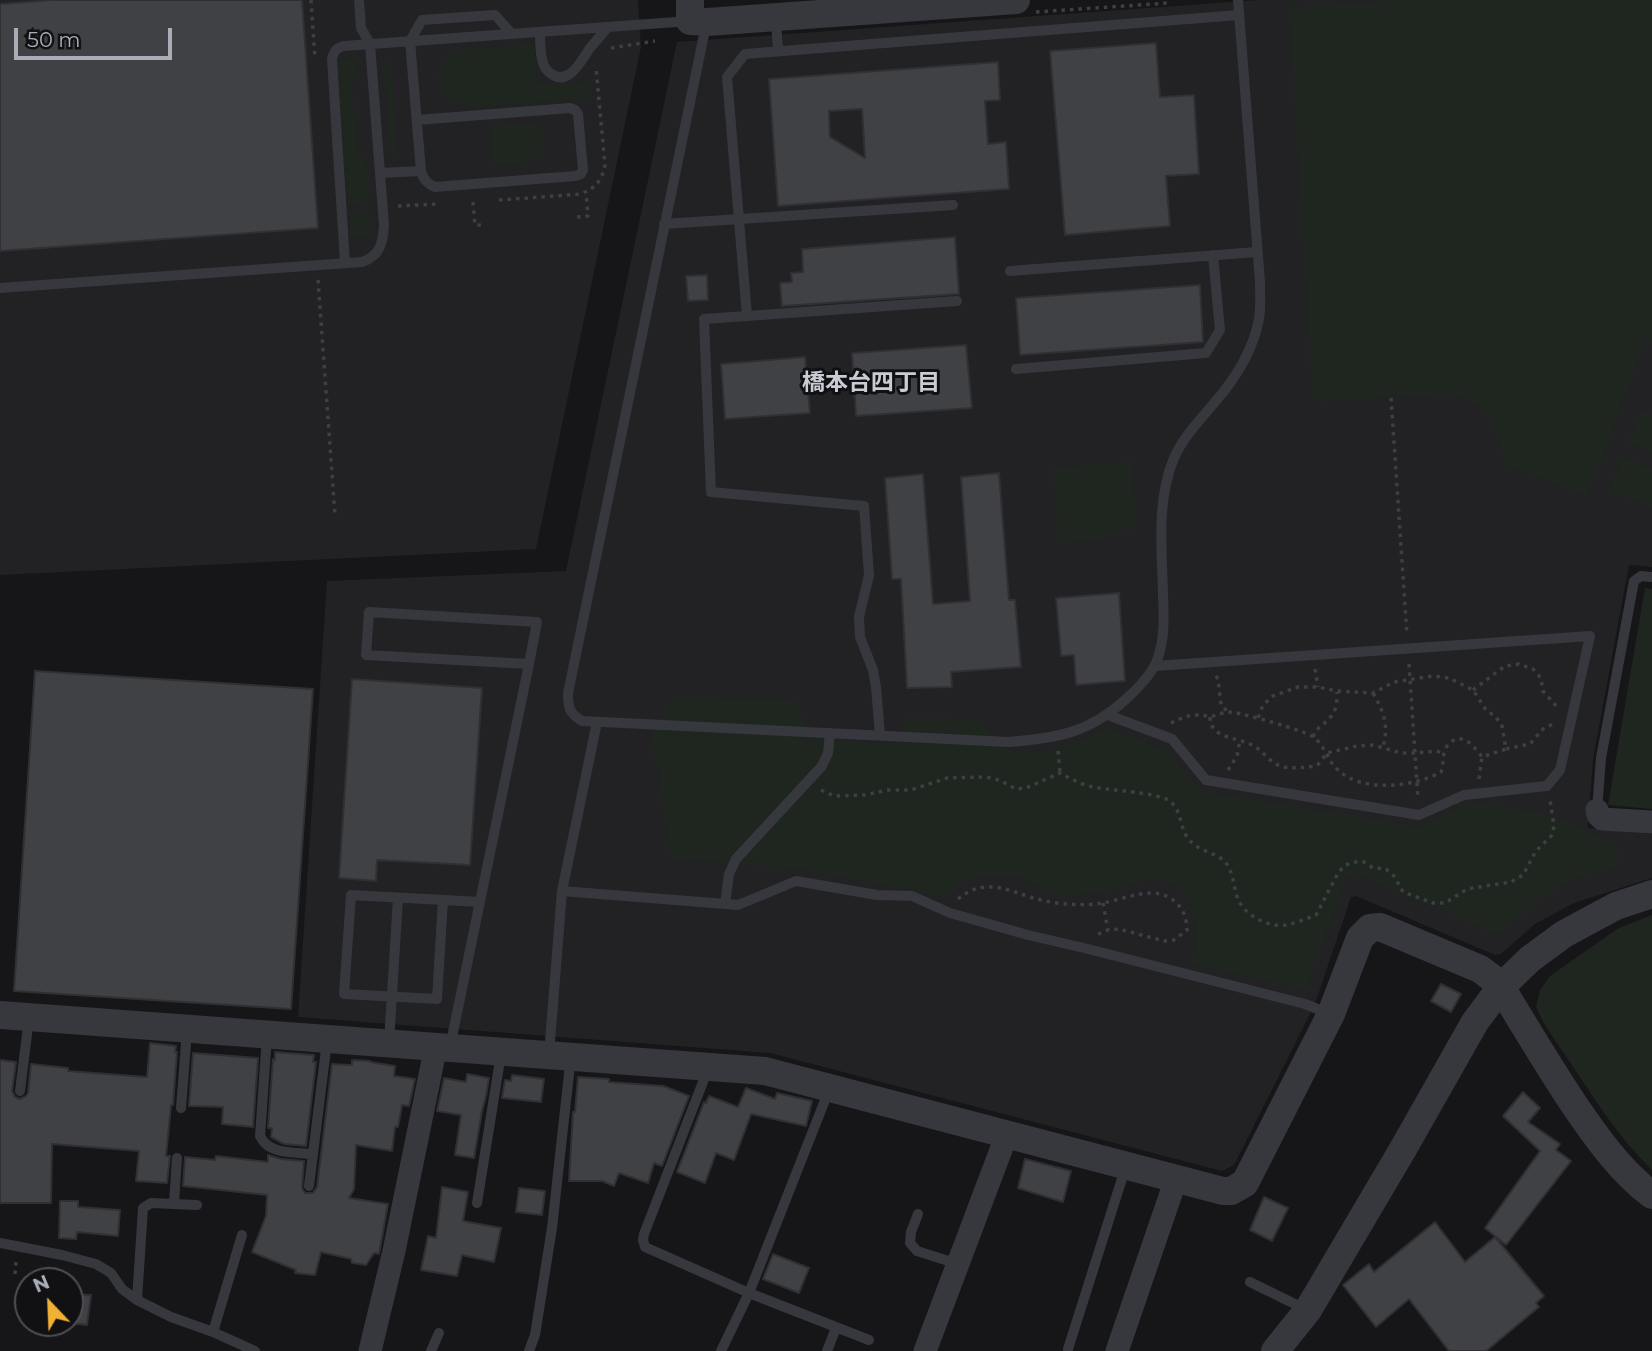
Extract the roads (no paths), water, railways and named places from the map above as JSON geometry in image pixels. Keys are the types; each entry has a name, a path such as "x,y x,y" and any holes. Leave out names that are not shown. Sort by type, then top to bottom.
{"street":[{"path":"696,14 776,17 1016,0"},
{"path":"1597,810 1602,819 1652,822"},
{"path":"1275,1351 1308,1310 1475,1022 1501,987 1530,959 1564,934 1616,906 1652,894"},
{"path":"0,1015 765,1070 1176,1179 1231,1191 1245,1183 1331,1014 1360,938 1370,928 1380,927 1480,969 1492,978 1501,987 1596,1137 1652,1195"},
{"path":"370,1351 443,1047"},
{"path":"925,1351 1007,1134"},
{"path":"1117,1351 1176,1179"}],"lane":[{"path":"0,288 362,262 370,259 378,252 384,225 370,44 361,28 359,0"},
{"path":"345,263 332,59 337,48 608,27 696,14 664,224 568,693 569,710 582,721 1009,742 1045,739 1082,729 1108,715 1135,691 1155,666 1162,642 1164,621 1161,515 1165,485 1175,457 1191,430 1241,368 1253,340 1259,316 1260,282 1238,0"},
{"path":"417,120 570,108 578,114 583,170 581,174 435,187 423,178 421,171 410,41 422,20 495,15 512,34"},
{"path":"747,316 726,77 745,54 1239,15"},
{"path":"776,17 778,51"},
{"path":"540,32 545,68 552,75 561,78 578,67 608,27"},
{"path":"380,173 421,171"},
{"path":"664,224 953,205"},
{"path":"1010,271 1257,252"},
{"path":"1016,369 1206,353 1220,330 1213,255"},
{"path":"880,735 873,670 860,637 859,617 869,575 864,506 711,492 704,319 957,301"},
{"path":"1597,810 1601,758 1634,581 1641,576 1652,577"},
{"path":"443,1047 480,902 529,664 537,622 369,612 366,655 529,664"},
{"path":"1108,715 1172,739 1206,780 1419,816 1464,795 1547,786 1560,770 1590,636 1155,666"},
{"path":"529,1351 552,1228 560,1055 562,891 597,722"},
{"path":"725,904 729,874 736,859 822,766 828,753 830,733"},
{"path":"562,891 738,905 796,881 877,895 912,895 950,913 1027,935 1305,1004 1331,1014"},
{"path":"443,900 436,999 344,994 351,895 480,902"},
{"path":"389,1042 398,898"},
{"path":"20,1091 29,1017"},
{"path":"181,1108 187,1028"},
{"path":"267,1034 260,1136 268,1147 275,1150 312,1154"},
{"path":"309,1186 327,1038"},
{"path":"477,1203 502,1051"},
{"path":"709,1066 644,1234 645,1247 749,1293 869,1340"},
{"path":"721,1351 749,1293 830,1088"},
{"path":"174,1203 177,1158"},
{"path":"1068,1349 1126,1166"},
{"path":"137,1300 143,1208 150,1202 197,1205"},
{"path":"918,1214 910,1243 917,1251 958,1264"},
{"path":"213,1332 242,1235"},
{"path":"0,1243 96,1264 111,1273 122,1289 137,1300 171,1317 255,1351"},
{"path":"1250,1282 1308,1310"},
{"path":"827,1351 836,1328"},
{"path":"431,1351 439,1333"}],"district":[{"name":"橋本台四丁目","path":"871,383"}]}
